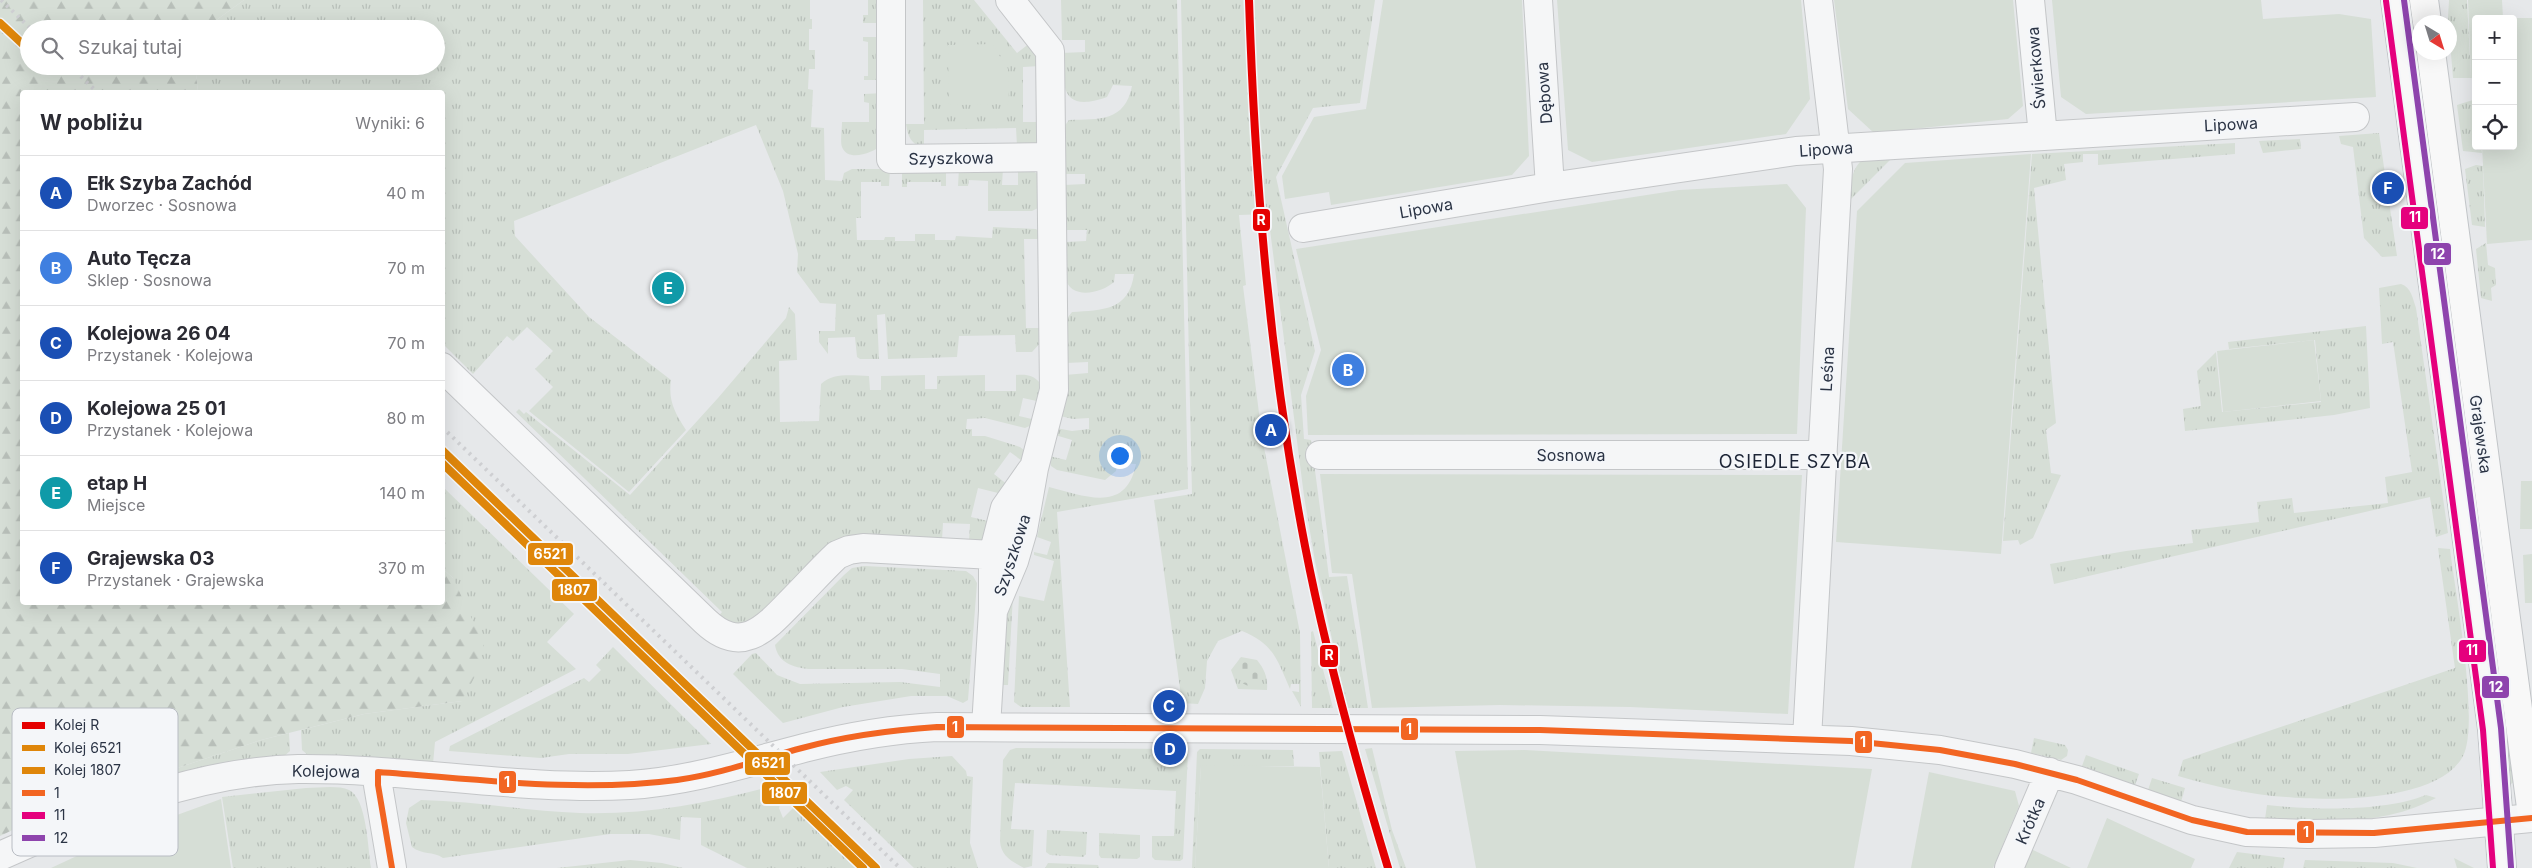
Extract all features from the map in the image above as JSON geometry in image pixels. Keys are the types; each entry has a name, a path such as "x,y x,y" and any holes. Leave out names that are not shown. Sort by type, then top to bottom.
{"main road":[{"name":"Grajewska","path":"2396,0 2492,729 2502,868"},
{"path":"2424,0 2426,15"},
{"name":"Grajewska","path":"2432,60 2532,817"}],"street":[{"name":"Szyszkowa","path":"891,0 891,159 1051,157"},
{"name":"Szyszkowa","path":"993,611 1014,561 1023,530 1034,468 1054,390 1050,51 1010,0"},
{"name":"Dębowa","path":"1538,0 1550,187"},
{"name":"Leśna","path":"1807,739 1838,169 1818,0"},
{"name":"Świerkowa","path":"2030,0 2043,136"},
{"name":"Lipowa","path":"1303,228 1550,187 1796,151 2355,117"},
{"path":"445,371 705,621 716,630 728,636 744,637 764,629 837,555 849,550 863,548 994,555"},
{"name":"Sosnowa","path":"1320,455 1823,455"},
{"name":"Szyszkowa","path":"986,727 993,611 994,555 1005,508 1034,468"},
{"name":"Kolejowa","path":"178,788 207,781 296,769 378,772 561,784 631,784 679,779 719,772 812,746 877,733 937,727 1540,730 1807,739 1924,748 2050,772 2192,820 2247,832 2308,834 2374,833 2532,817"},
{"path":"378,772 378,785 392,868"},
{"name":"Krótka","path":"2009,868 2050,772"}],"green space":[{"path":"0,0 244,0 216,20 20,20 20,75 196,75 198,90 20,90 20,605 445,605 445,571 453,578 484,645 475,676 462,701 364,714 261,740 178,768 178,708 12,708 12,830 0,836"},
{"path":"244,0 810,0 812,29 809,29 809,50 815,50 815,69 809,69 808,89 813,90 811,127 824,128 825,180 842,181 844,173 852,169 890,169 889,186 881,186 881,182 861,182 861,218 856,218 857,240 884,240 885,237 895,237 895,241 915,241 915,234 935,234 935,240 955,240 956,236 992,238 993,227 1036,229 1040,232 1042,239 1024,239 1026,328 1044,328 1043,340 1032,352 1016,352 1015,335 959,336 957,357 888,359 885,314 877,315 879,359 860,359 857,357 855,337 828,338 828,354 819,342 819,331 835,331 836,304 820,303 797,272 798,254 783,191 756,125 514,221 515,236 589,317 671,380 670,387 673,406 686,430 629,492 529,411 553,387 535,369 553,351 527,327 513,341 507,336 473,374 445,346 445,90 198,90 196,75 445,75 445,20 216,20"},
{"path":"868,0 884,0 884,23 863,23 863,15 868,15"},
{"path":"923,0 974,0 1017,53 1030,43 1037,52 1040,66 1023,67 1023,122 1040,122 1037,143 1017,146 1016,128 924,130 924,148 911,139 906,124 924,124"},
{"path":"1061,0 1177,0 1188,489 1057,512 1070,707 1021,707 1014,702 1019,596 1044,601 1054,561 1034,555 1034,552 1047,555 1051,542 1037,537 1049,487 1090,497 1114,496 1123,490 1131,480 1136,464 1117,463 1116,471 1105,480 1057,470 1051,466 1049,456 1066,460 1072,440 1055,435 1056,428 1072,431 1089,429 1089,418 1073,419 1060,416 1065,375 1088,373 1088,362 1066,363 1065,321 1072,312 1103,309 1120,302 1131,286 1134,274 1115,274 1114,282 1109,286 1087,293 1073,289 1068,285 1065,277 1065,242 1086,241 1087,230 1065,230 1064,185 1085,184 1085,174 1064,174 1063,128 1069,120 1100,118 1117,112 1129,98 1132,86 1113,85 1107,97 1092,101 1081,102 1073,99 1068,94 1063,77 1061,53 1085,52 1085,40 1062,40"},
{"path":"1181,0 1375,0 1360,103 1313,108 1276,177 1315,351 1301,395 1304,439 1311,440 1329,577 1347,576 1368,708 1347,708 1315,561 1304,496 1268,214 1239,215 1246,285 1243,286 1262,437 1300,633 1301,707 1292,691 1299,692 1299,684 1291,684 1290,689 1278,661 1268,647 1253,636 1242,631 1218,641 1207,661 1205,688 1198,704 1182,703 1154,500 1192,494"},
{"path":"1383,0 1522,0 1529,156 1512,175 1331,205 1329,192 1285,199 1282,176 1314,117 1366,109"},
{"path":"1557,0 1801,0 1810,99 1786,134 1592,162 1568,150"},
{"path":"1834,0 2013,0 2023,106 2008,119 1874,133 1848,109"},
{"path":"2052,0 2261,0 2263,19 2339,14 2371,19 2376,97 2086,114 2061,97"},
{"path":"2449,0 2467,0 2471,78 2453,78 2452,60 2457,60 2457,15 2448,15"},
{"path":"2468,0 2502,0 2503,15 2472,15 2471,78"},
{"path":"2517,18 2532,18 2532,240 2487,244 2482,150 2517,150"},
{"path":"863,37 883,37 884,80 864,80 864,76 868,76 868,42 863,41"},
{"path":"992,44 1008,69 1009,104 949,105 948,45"},
{"path":"884,93 882,145 873,151 861,155 845,152 841,144 842,122 869,122 869,103 864,102 864,94"},
{"path":"2472,100 2472,150 2482,150 2482,153 2463,151 2457,105"},
{"path":"2379,133 2397,256 2382,257 2364,238 2353,147 2341,144 2339,136"},
{"path":"2300,139 2301,149 2263,153 2259,141"},
{"path":"2235,143 2235,154 2098,165 2098,154 2083,154 2083,162 2064,164 2066,180 2034,188 2056,423 2046,430 2051,473 2061,475 2033,538 2020,545 2018,540 2003,541 2032,154"},
{"path":"2031,154 2001,554 1836,542 1857,211 1905,163"},
{"path":"1893,157 1850,200 1853,174 1862,160"},
{"path":"2476,165 2483,166 2485,227 2472,225 2465,169"},
{"path":"946,168 946,186 941,186 941,182 907,182 907,187 902,187 902,169"},
{"path":"959,168 1003,168 1002,185 1018,185 1018,168 1030,169 1039,175 1040,207 1032,211 988,211 988,181 969,180 968,186 958,186"},
{"path":"1787,184 1806,208 1797,434 1308,435 1306,396 1321,350 1296,249 1679,190"},
{"path":"2486,243 2488,265 2495,268 2496,285 2491,288 2492,301 2481,298 2476,249"},
{"path":"2401,284 2407,288 2413,297 2416,308 2448,533 2436,537 2430,497 2054,584 2050,564 2126,551 2193,543 2191,530 2259,522 2257,502 2292,498 2294,513 2388,503 2385,477 2412,472 2393,342 2382,344 2379,288"},
{"path":"789,307 795,314 797,360 779,361 780,422 819,421 821,384 838,376 869,376 870,390 881,390 881,376 925,375 925,389 937,389 937,376 985,375 985,391 1016,391 1016,375 1027,375 1035,378 1040,383 1041,402 1023,398 1019,416 1036,420 1034,424 1025,428 985,418 967,419 966,429 972,429 972,436 985,436 1020,447 1025,451 1025,463 1010,452 994,474 1008,485 1002,494 978,488 971,517 992,522 986,542 969,542 970,524 943,523 942,540 861,537 758,619 734,625 717,618 722,612 516,412 519,409 524,414 526,412 630,495 718,398 786,318"},
{"path":"2366,326 2370,408 2334,415 2185,431 2183,409 2201,406 2197,371 2216,352 2222,412 2321,402 2315,340 2229,349 2228,342"},
{"path":"2314,340 2321,401 2223,412 2217,351"},
{"path":"1320,474 1802,475 1788,714 1630,707 1500,705 1372,708 1352,574 1332,573"},
{"path":"2521,481 2532,481 2532,529 2520,529"},
{"path":"445,489 574,614 547,642 576,669 435,742 433,764 310,757 302,750 301,730 364,714 462,701 453,578 445,571"},
{"path":"2438,548 2450,549 2468,687 2468,739 2463,756 2450,771 2432,782 2408,790 2382,795 2329,799 2272,796 2245,792 2178,776 2183,760 2455,668"},
{"path":"2532,554 2532,603 2525,603 2523,555"},
{"path":"864,566 966,571 973,576 977,583 968,700 963,703 947,696 911,696 843,707 783,723 733,674 752,654 756,653 777,675 800,684 900,682 940,687 940,674 902,669 808,669 787,663 779,656 775,645 844,575 852,568"},
{"path":"1013,595 1008,685 1000,685 1006,600"},
{"path":"1313,631 1333,708 1312,708 1311,632"},
{"path":"613,647 711,744 628,754 569,754 541,758 449,751 450,746 584,678 589,682 601,670 596,665"},
{"path":"1241,657 1257,660 1265,674 1267,690 1238,689 1231,670"},
{"path":"1241,660 1252,660 1255,663 1260,672 1261,687 1248,686 1242,683"},
{"path":"289,733 290,751 282,758 178,784 178,768 261,740"},
{"path":"2510,735 2514,782 2511,784 2503,736"},
{"path":"2034,738 2065,745 2068,750 2067,756 2061,760 2031,753"},
{"path":"1016,748 1185,749 1188,752 1183,859 1180,861 1155,860 1152,857 1152,836 1174,836 1176,791 1015,783 1011,829 1034,830 1032,866 1024,868 1011,860 1002,851 1000,841 1003,760 1010,750"},
{"path":"1372,748 1392,830 1406,868 1400,868 1365,749"},
{"path":"1200,749 1293,750 1294,766 1201,766 1195,868 1192,868 1197,752"},
{"path":"1525,750 1872,769 1854,868 1476,868 1455,751"},
{"path":"1342,751 1376,868 1329,868 1319,752"},
{"path":"2086,755 2139,774 2135,785 2082,766"},
{"path":"952,756 966,771 967,776 973,777 970,843 978,868 914,868 844,800 853,790 846,786 837,790 820,772 909,759"},
{"path":"1201,765 1320,767 1329,868 1195,868"},
{"path":"1929,772 2015,791 2019,806 1993,868 1911,868"},
{"path":"2152,778 2185,788 2181,802 2148,790"},
{"path":"772,786 783,797 779,808 783,818 796,805 862,868 747,868 701,845 701,818 681,817 680,840 649,834 610,834 443,858 412,847 406,823 409,808 421,800 560,812 605,813 677,807 725,798"},
{"path":"306,788 339,788 349,790 355,795 360,803 366,825 371,868 233,868 222,797"},
{"path":"2426,795 2436,798 2395,814 2374,818 2330,821 2265,819 2267,805 2326,809 2369,807 2409,801"},
{"path":"221,799 231,868 51,868 77,856 178,856 178,815"},
{"path":"2107,818 2195,859 2191,868 2087,868"},
{"path":"1047,830 1087,832 1086,854 1083,857 1050,855 1046,852"},
{"path":"1099,833 1140,835 1140,857 1137,859 1101,858 1099,855"},
{"path":"2029,848 2071,868 2020,868"},
{"path":"2237,852 2285,858 2283,868 2229,868"},
{"path":"2454,858 2474,868 2457,868"},
{"path":"630,860 662,863 683,868 557,868"},
{"path":"2305,860 2393,863 2417,868 2303,868"},
{"path":"1048,863 1098,865 1099,868 1045,868"}],"railway":[{"path":"1,0 22,20"},
{"path":"79,75 95,90"},
{"path":"445,430 900,868"}],"rail line":[{"name":"R","path":"1249,0 1260,206 1273,342 1282,410 1313,587 1353,748 1388,868"},
{"name":"6521","path":"0,23 20,42"},
{"name":"6521","path":"445,453 876,868"},
{"name":"1807","path":"445,466 863,868"}],"transit line":[{"name":"12","path":"2404,0 2501,728 2511,867"},
{"name":"11","path":"2386,1 2483,730 2493,868"},
{"name":"1","path":"392,868 378,785 378,772 528,784 640,784 709,774 835,740 937,727 1540,730 1851,741 1940,750 2015,764 2077,780 2192,820 2247,832 2374,833 2532,818"}],"place":[{"name":"Grajewska 03","path":"2388,188"},
{"name":"etap H","path":"668,288"},
{"name":"Auto Tęcza","path":"1348,370"},
{"name":"Ełk Szyba Zachód","path":"1271,430"},
{"name":"Kolejowa 26 04","path":"1169,706"},
{"name":"Kolejowa 25 01","path":"1170,749"}],"district":[{"name":"OSIEDLE SZYBA","path":"1795,462"}]}
